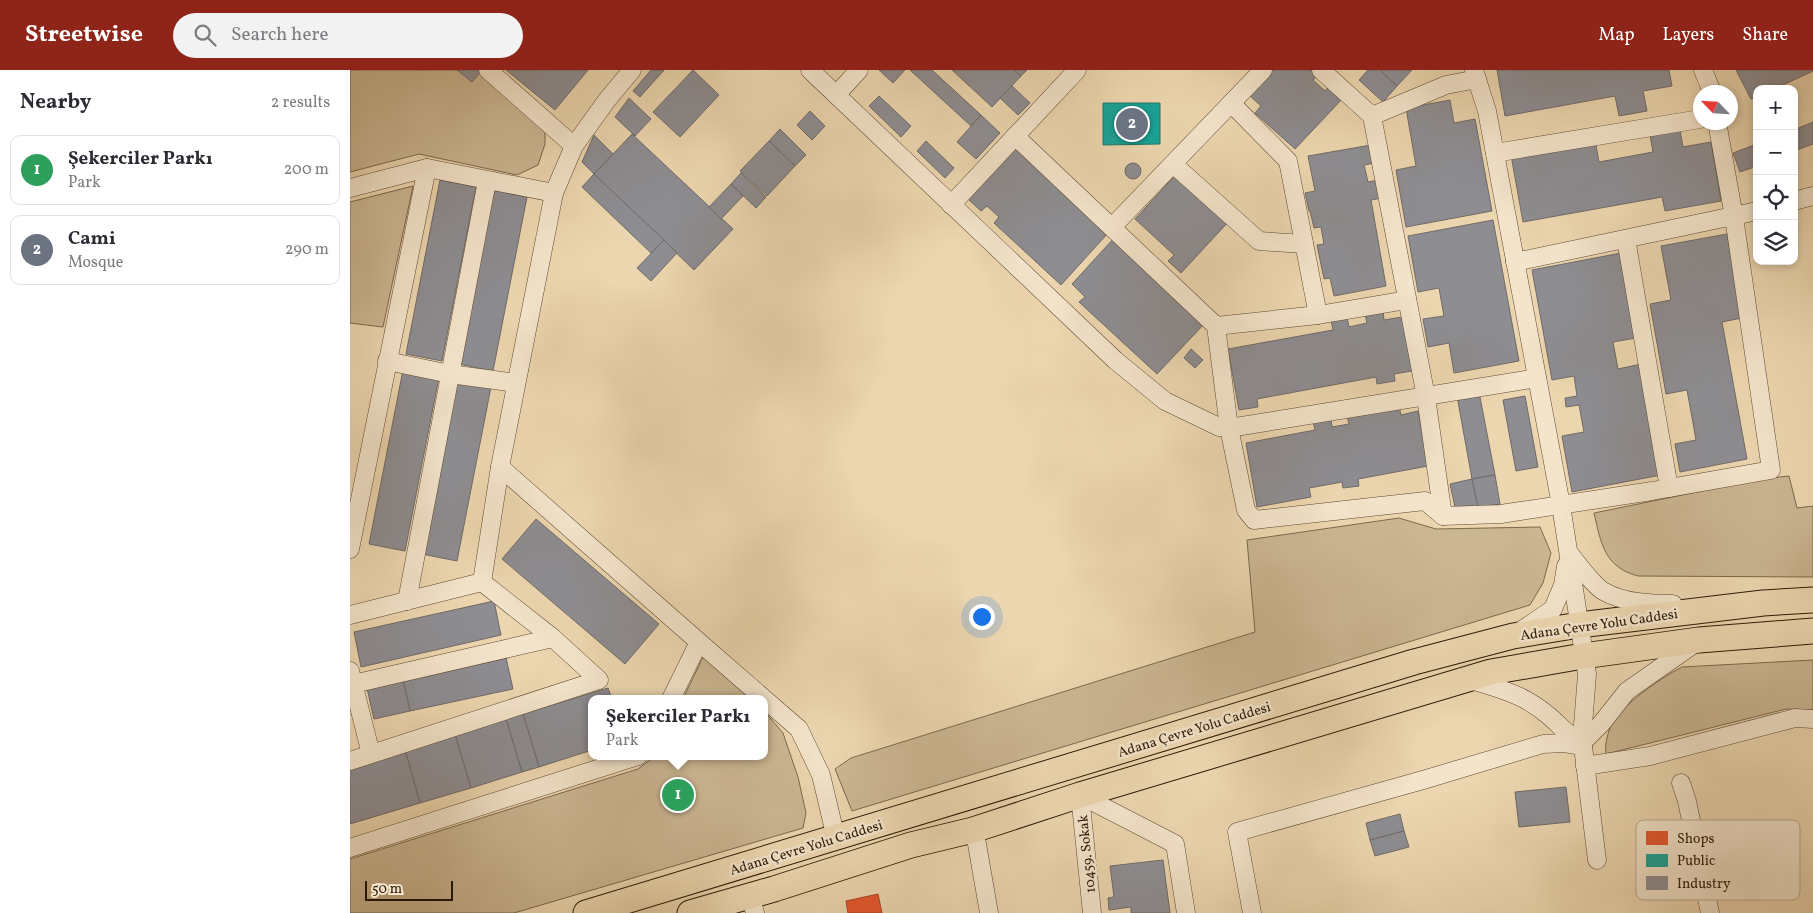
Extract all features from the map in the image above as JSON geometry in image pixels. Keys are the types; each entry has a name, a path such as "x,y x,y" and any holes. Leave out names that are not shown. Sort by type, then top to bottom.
{"highway":[{"name":"Adana Çevre Yolu Caddesi","path":"586,913 1414,662 1514,636 1579,624 1763,603 1813,600"},
{"name":"Adana Çevre Yolu Caddesi","path":"690,913 753,904 774,889 911,844 973,830 1080,795 1491,672 1583,656 1699,640 1813,631"}],"street":[{"path":"488,70 574,146"},
{"path":"482,582 500,467 554,193 574,146 607,100 632,70"},
{"path":"810,70 1115,360 1165,400 1219,427 1229,428 1426,398 1537,378"},
{"path":"836,95 859,70"},
{"path":"951,205 1077,70"},
{"path":"1112,227 1263,70"},
{"path":"1321,70 1372,116 1426,398 1444,516"},
{"path":"1703,70 1709,85"},
{"path":"1372,116 1476,74 1487,111 1569,553 1587,674 1582,742 1597,860"},
{"path":"1231,104 1288,160 1318,315"},
{"path":"1495,153 1693,120"},
{"path":"1015,136 1216,326 1229,428 1246,510 1254,520 1425,501 1444,516 1501,514 1771,470 1734,217 1718,130"},
{"path":"1173,164 1259,240 1304,244"},
{"path":"350,188 427,168 554,193"},
{"path":"350,549 355,499 427,168"},
{"path":"406,601 487,180"},
{"path":"1798,200 1813,196"},
{"path":"1515,262 1753,212"},
{"path":"1626,240 1669,488"},
{"path":"1216,326 1318,315 1407,300"},
{"path":"386,361 450,374 516,383"},
{"path":"500,467 761,695"},
{"path":"1569,553 1602,591 1627,600 1652,604 1763,603"},
{"path":"1514,636 1553,609 1563,585 1569,553"},
{"path":"350,615 482,582"},
{"path":"350,761 599,680 553,638 482,582"},
{"path":"371,754 352,678 553,638"},
{"path":"1252,913 1237,832 1543,744 1582,742 1601,724 1626,692 1699,640"},
{"path":"673,695 699,642"},
{"path":"1467,679 1525,700 1549,716 1562,730 1582,742"},
{"path":"768,701 800,729 821,775 836,838"},
{"path":"1585,766 1650,756 1795,718 1813,719"},
{"path":"350,848 625,760"},
{"path":"1681,783 1691,820"},
{"path":"1080,795 1175,844 1186,913"},
{"name":"10459. Sokak","path":"1080,795 1092,913"},
{"path":"973,830 989,913"},
{"path":"1707,900 1710,913"}],"shaded area":[{"path":"350,70 478,70 545,132 545,144 538,165 517,175 419,154 350,172"},
{"path":"413,186 383,327 350,323 350,202"},
{"path":"1789,476 1797,508 1813,506 1813,577 1638,576 1618,567 1611,560 1602,544 1594,513 1761,479"},
{"path":"1399,518 1436,529 1540,527 1551,553 1543,583 1530,605 852,811 835,769 851,758 1255,632 1247,540"},
{"path":"703,657 746,695 685,695"},
{"path":"1813,660 1813,710 1786,709 1606,754 1608,735 1616,717 1629,703 1647,689 1682,667"},
{"path":"768,716 783,733 798,777 806,813 803,828 514,913 350,913 350,859 638,769 650,760 768,760"}],"building: Shops":[{"path":"878,894 882,913 848,913 846,901"}],"building: Public":[{"path":"1103,103 1160,103 1160,144 1103,145"}],"building: Industry":[{"path":"457,70 482,70 472,82"},
{"path":"506,70 588,70 555,110"},
{"path":"651,70 664,70 640,97 633,91"},
{"path":"693,70 719,95 680,137 653,112"},
{"path":"879,70 905,70 893,83"},
{"path":"910,70 932,70 981,115 971,126"},
{"path":"952,70 1014,70 1021,76 992,107"},
{"path":"1014,70 1027,70 1021,76"},
{"path":"1272,70 1315,70 1319,74 1313,80 1325,91 1330,85 1344,97 1295,149 1255,113 1261,106 1249,95"},
{"path":"1368,70 1380,70 1397,86 1383,102 1359,80"},
{"path":"1380,70 1412,70 1397,86"},
{"path":"1497,70 1669,70 1672,86 1643,91 1647,111 1619,116 1615,96 1505,116"},
{"path":"1736,70 1813,70 1783,85 1753,85 1753,98 1751,99"},
{"path":"1012,86 1030,103 1018,115 1000,98"},
{"path":"879,96 911,126 901,137 869,106"},
{"path":"629,98 651,119 635,136 615,117"},
{"path":"1450,100 1454,123 1475,119 1492,211 1406,227 1396,170 1416,166 1406,108"},
{"path":"810,111 825,126 812,140 797,125"},
{"path":"981,115 1000,133 976,159 957,142"},
{"path":"1813,122 1813,144 1798,150 1798,128"},
{"path":"1679,125 1683,147 1711,142 1721,201 1665,211 1662,197 1523,222 1511,155 1595,140 1599,162 1653,152 1649,130"},
{"path":"780,129 806,155 795,166 769,141"},
{"path":"632,134 733,229 694,270 594,174"},
{"path":"594,135 613,154 594,174 582,162"},
{"path":"769,141 795,166 767,196 740,171"},
{"path":"926,141 954,168 945,178 917,151"},
{"path":"1371,145 1375,163 1364,165 1368,182 1379,180 1382,198 1371,200 1386,286 1334,296 1330,278 1324,279 1317,245 1324,244 1321,227 1314,228 1305,193 1315,191 1308,156"},
{"path":"1753,146 1753,167 1740,172 1733,153"},
{"path":"1017,147 1109,232 1061,285 994,223 999,217 987,206 981,211 968,199"},
{"path":"1133,163 1139,165 1141,171 1139,177 1133,179 1127,177 1125,171 1127,165"},
{"path":"1179,171 1231,219 1181,273 1168,261 1174,255 1135,219"},
{"path":"741,173 766,197 756,208 731,184"},
{"path":"594,174 664,240 651,253 582,187"},
{"path":"440,180 476,187 442,361 406,354"},
{"path":"731,184 743,196 721,219 709,207"},
{"path":"493,190 527,197 493,371 459,364"},
{"path":"1493,220 1519,361 1454,373 1449,343 1428,347 1423,319 1444,316 1439,288 1418,292 1408,236"},
{"path":"1727,234 1742,318 1722,322 1747,459 1680,472 1675,444 1696,440 1687,390 1666,394 1650,304 1671,300 1661,246"},
{"path":"1115,237 1206,322 1157,374 1079,302 1085,297 1072,284"},
{"path":"664,240 677,253 651,281 637,268"},
{"path":"1621,253 1636,338 1613,342 1618,369 1641,364 1661,475 1572,492 1562,436 1584,432 1579,405 1566,407 1565,398 1577,396 1574,376 1552,380 1532,270"},
{"path":"1383,310 1384,320 1402,317 1412,371 1394,374 1395,381 1377,384 1376,377 1257,399 1258,407 1239,410 1228,349 1333,330 1331,320 1347,317 1349,327 1367,323 1365,314"},
{"path":"1191,349 1203,360 1195,368 1184,358"},
{"path":"403,370 439,377 405,551 369,544"},
{"path":"457,380 491,387 457,561 422,554"},
{"path":"1479,392 1495,475 1472,479 1457,396"},
{"path":"1525,396 1538,467 1516,471 1503,400"},
{"path":"1399,406 1401,415 1418,411 1428,466 1358,479 1359,486 1343,488 1342,482 1309,488 1311,497 1257,507 1246,443 1315,430 1313,422 1331,419 1332,427 1349,424 1347,416"},
{"path":"1495,475 1500,504 1478,508 1472,479"},
{"path":"1472,479 1478,508 1456,512 1450,484"},
{"path":"536,519 659,624 625,664 502,559"},
{"path":"494,601 501,635 361,667 354,632"},
{"path":"505,653 513,689 410,711 402,675"},
{"path":"402,675 410,711 374,719 366,684"},
{"path":"608,688 611,695 588,695 588,751 539,767 523,714"},
{"path":"523,714 539,767 522,772 506,719"},
{"path":"506,719 522,772 471,788 455,735"},
{"path":"455,735 471,788 420,803 405,750"},
{"path":"405,750 420,803 350,824 350,767"},
{"path":"1566,787 1570,822 1519,827 1515,792"},
{"path":"1400,814 1404,831 1370,840 1366,823"},
{"path":"1404,831 1409,847 1375,856 1370,840"},
{"path":"1163,860 1170,913 1131,913 1131,907 1109,910 1108,898 1114,897 1110,866"}],"place":[{"name":"Cami","path":"1132,124"},
{"name":"Şekerciler Parkı","path":"678,795"}]}
